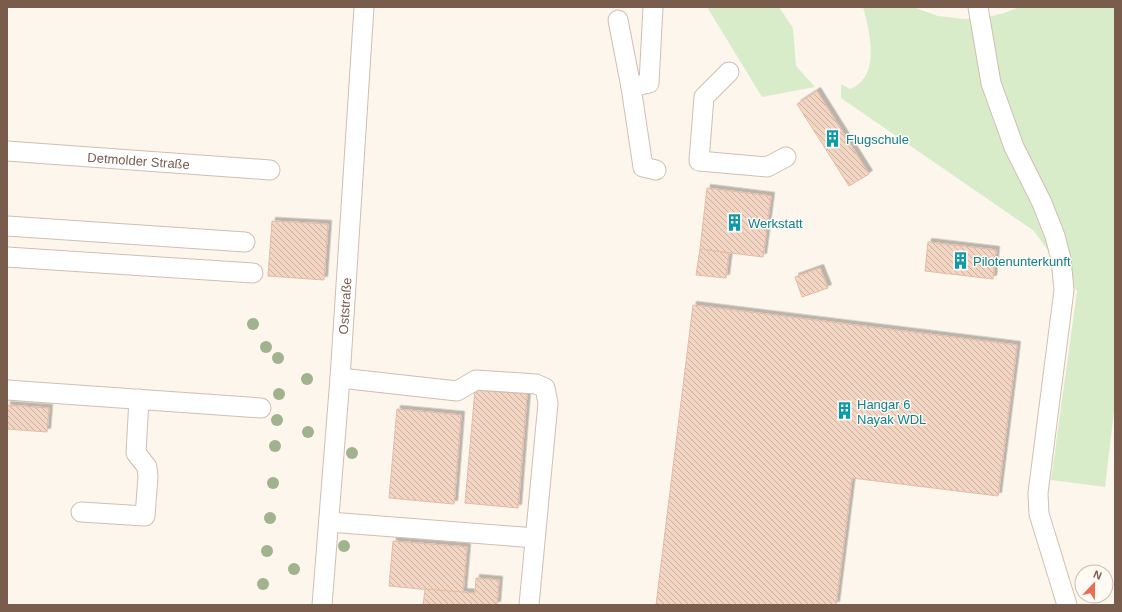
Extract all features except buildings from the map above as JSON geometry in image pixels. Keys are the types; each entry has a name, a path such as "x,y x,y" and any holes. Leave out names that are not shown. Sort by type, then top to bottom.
{"lane":[{"name":"Oststraße","path":"322,605 340,378 364,7"},
{"path":"630,87 649,82 653,7"},
{"path":"978,7 992,83 1014,147 1042,202 1055,236 1061,259 1064,290 1038,493 1039,514 1067,605"},
{"path":"618,20 643,166 656,170"},
{"path":"729,72 704,97 699,160 767,168 786,157"},
{"name":"Detmolder Straße","path":"7,151 270,170"},
{"path":"7,226 245,242"},
{"path":"7,257 253,273"},
{"path":"340,378 457,391 476,380 536,384 545,388 548,403 529,605"},
{"path":"7,390 261,408"},
{"path":"81,512 145,516 148,476 147,467 136,453 139,399"},
{"path":"329,522 535,538"}],"green space":[{"path":"707,7 779,7 793,28 796,66 815,87 762,97"},
{"path":"863,7 913,7 938,16 980,19 1004,13 1019,7 1115,7 1115,403 1105,487 1051,480 1077,291 1034,231 841,98 841,84 850,89 860,83 866,75 870,64 870,41"}],"place":[{"name":"Flugschule","path":"833,139"},
{"name":"Werkstatt","path":"735,223"},
{"name":"Pilotenunterkunft","path":"960,261"},
{"name":"Hangar 6 Nayak WDL","path":"844,411"}]}
